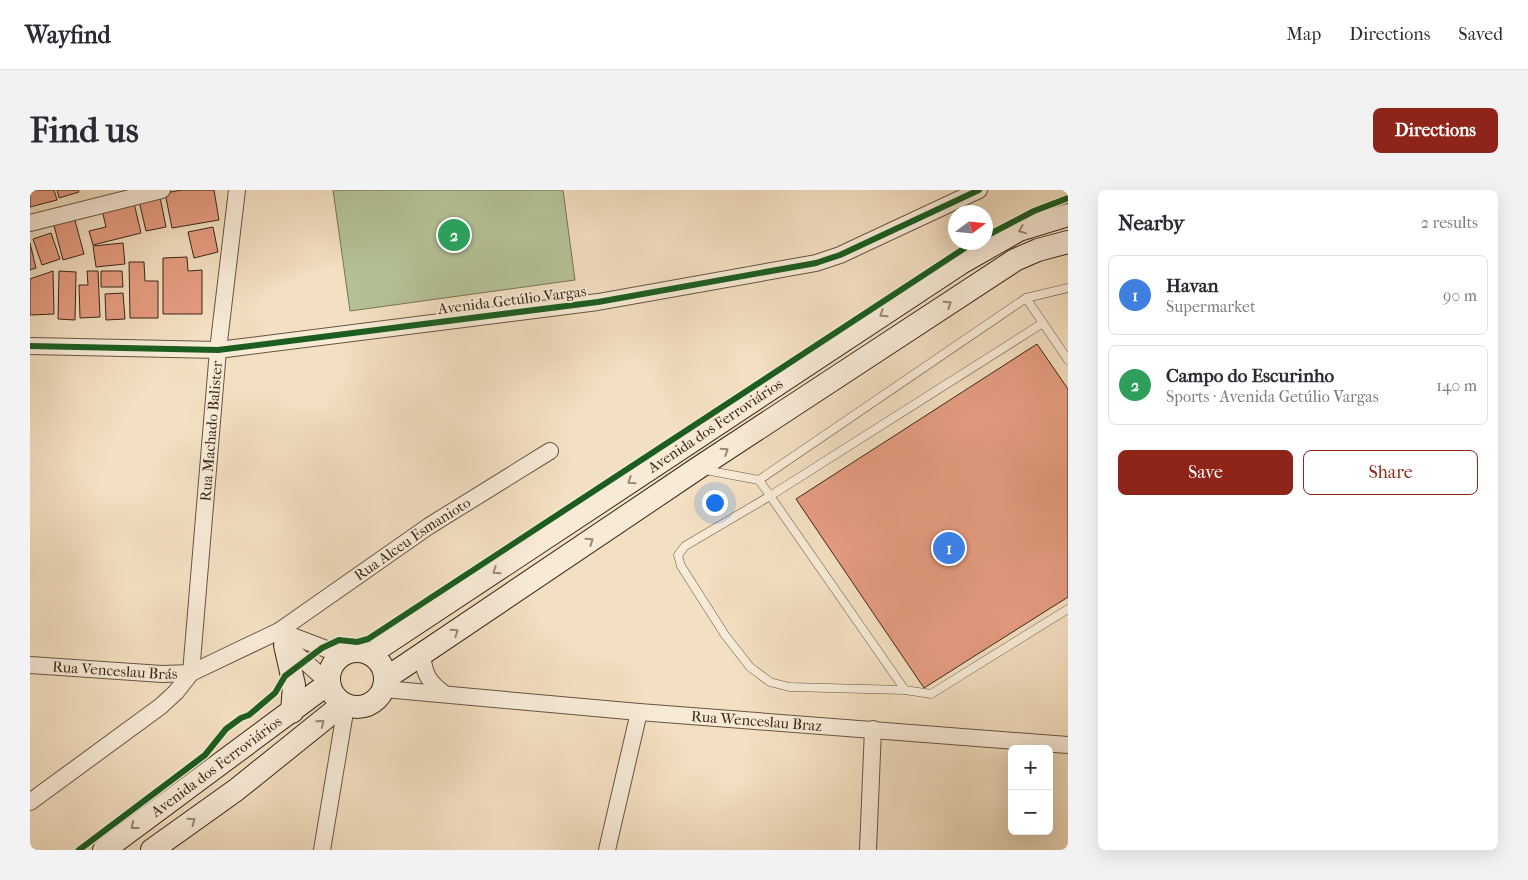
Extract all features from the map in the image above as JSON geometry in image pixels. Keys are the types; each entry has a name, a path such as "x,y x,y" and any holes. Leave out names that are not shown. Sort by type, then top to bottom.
{"main road":[{"name":"Avenida dos Ferroviários","path":"370,654 961,263 1019,230 1068,214"},
{"name":"Avenida dos Ferroviários","path":"385,684 422,654 698,468 1015,260 1038,250 1068,242"},
{"path":"282,638 294,685 292,712"},
{"path":"351,651 370,654 384,669 385,684 378,699 369,706 358,708 344,705 336,699 329,683 331,667 342,655 351,651"},
{"name":"Avenida dos Ferroviários","path":"104,850 329,683"},
{"name":"Avenida dos Ferroviários","path":"152,850 236,790 344,705"},
{"path":"218,765 236,790"}],"street":[{"path":"30,223 162,190"},
{"name":"Rua Machado Balister","path":"191,673 218,350 237,190"},
{"name":"Avenida Getúlio Vargas","path":"30,346 218,350 598,302 816,263 840,255 979,190"},
{"name":"Rua Alceu Esmanioto","path":"282,638 429,526 550,451"},
{"path":"282,638 342,655"},
{"path":"282,638 329,683"},
{"name":"Rua Venceslau Brás","path":"30,665 162,674 191,673 282,638"},
{"path":"422,654 424,671 431,684 445,694"},
{"path":"30,802 161,706 176,692 191,673"},
{"name":"Rua Wenceslau Braz","path":"385,684 445,694 639,712 1068,744"},
{"path":"322,850 344,705"},
{"path":"607,850 639,712"},
{"path":"868,850 873,729"}],"lane":[{"path":"759,480 1026,298 1068,288"},
{"path":"1026,298 1068,360"},
{"path":"1043,324 770,496 685,546 678,555 681,566 726,635 750,667 770,682 789,687 905,690 931,694 1068,609"},
{"path":"698,468 759,480 905,690"}],"green space":[{"path":"333,190 563,190 575,280 350,311"}],"building":[{"path":"30,190 54,190 57,200 30,207"},
{"path":"57,190 78,190 79,192 59,198"},
{"path":"182,190 214,190 219,220 172,228 165,193"},
{"path":"160,197 166,227 146,231 139,201"},
{"path":"134,203 141,233 93,245 89,231 106,227 102,210"},
{"path":"74,217 84,254 63,260 53,222"},
{"path":"213,227 218,252 194,258 188,232"},
{"path":"51,233 60,259 42,265 33,239"},
{"path":"30,243 36,268 30,270"},
{"path":"123,243 125,264 96,267 93,246"},
{"path":"187,257 188,271 202,270 202,314 163,314 163,258"},
{"path":"129,262 144,262 145,281 158,281 158,318 130,318"},
{"path":"53,271 54,314 30,315 30,279"},
{"path":"59,271 76,272 75,320 58,319"},
{"path":"87,271 98,271 100,317 80,318 79,285 88,285"},
{"path":"101,271 122,271 123,287 101,287"},
{"path":"123,293 125,319 106,320 105,294"},
{"path":"1037,344 1068,389 1068,597 924,688 796,499"}],"cycle path":[{"path":"30,346 218,350 598,302 816,263 840,255 979,190"},
{"path":"993,232 1034,211 1068,198"},
{"path":"79,850 205,755 226,729 241,718 249,715 275,693 285,676 322,648 339,640 357,642 368,639 962,250"}],"place":[{"name":"Campo do Escurinho","path":"454,235"},
{"name":"Havan","path":"949,548"}]}
